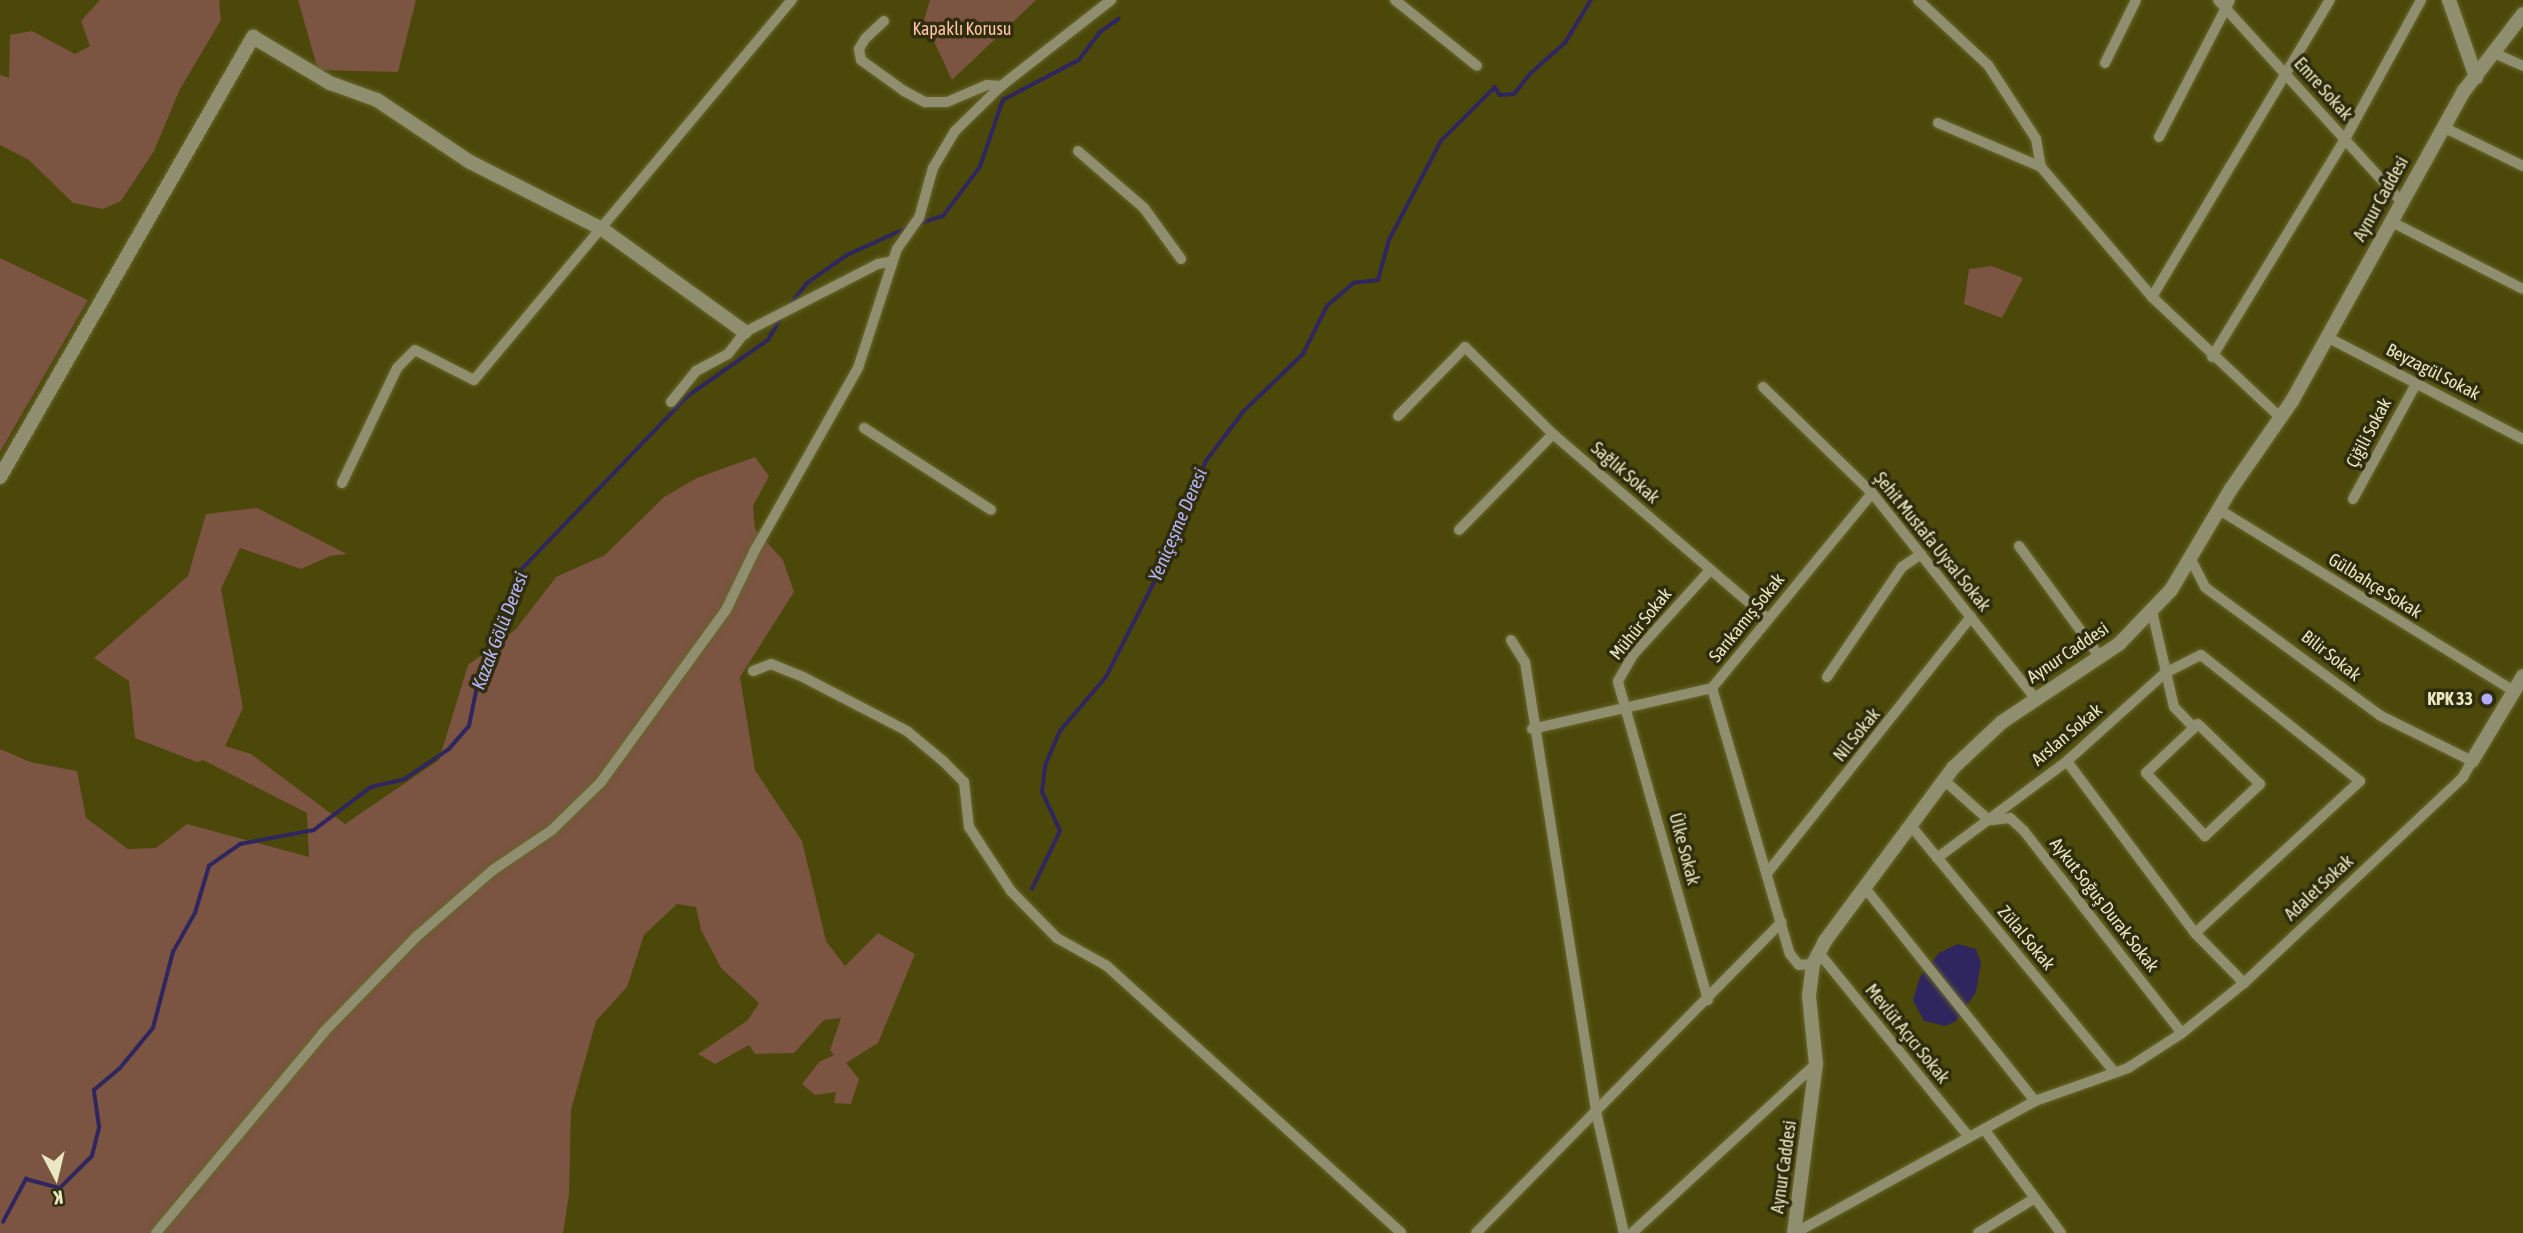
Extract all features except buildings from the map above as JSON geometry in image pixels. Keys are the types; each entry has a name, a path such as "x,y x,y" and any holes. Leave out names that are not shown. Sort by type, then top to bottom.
{"street":[{"path":"342,483 397,368 415,350 474,380 792,0"},
{"path":"156,1233 323,1033 416,937 493,870 552,830 601,782 726,610 755,550 859,368 893,261 919,218 933,168 955,131 1001,86 1111,0"},
{"path":"1395,0 1477,66"},
{"path":"1918,0 1988,65 2036,139 2041,167"},
{"path":"2105,63 2136,0"},
{"path":"2152,297 2284,72 2330,0"},
{"path":"2212,357 2345,139 2421,0"},
{"path":"2449,0 2476,77"},
{"path":"2159,137 2225,3"},
{"name":"Emre Sokak","path":"2225,3 2401,201"},
{"name":"Aynur Caddesi","path":"1794,1233 1816,1064 1809,996 1816,958 1945,781 2002,722 2100,657 2152,611 2171,590 2218,509 2281,418 2443,127 2523,14"},
{"path":"884,21 865,38 859,49 861,60 904,92 925,102 947,102 987,85 1001,86"},
{"path":"0,477 253,37 330,83 377,100 470,162 602,229 746,332"},
{"path":"2494,52 2523,66"},
{"path":"1938,123 2041,167 2077,204 2152,297 2212,357 2281,418"},
{"path":"2443,127 2523,166"},
{"path":"1078,151 1144,208 1181,259"},
{"path":"2390,221 2523,289"},
{"path":"671,402 696,371 728,354 746,332 878,264 893,261"},
{"name":"Beyzagül Sokak","path":"2327,337 2523,439"},
{"name":"Sağlık Sokak","path":"1398,416 1465,347 1553,434 1768,619"},
{"name":"Çiğili Sokak","path":"2353,499 2416,384"},
{"name":"Şehit Mustafa Uysal Sokak","path":"1763,387 1872,493 2035,698"},
{"path":"864,428 991,510"},
{"path":"1459,530 1553,434"},
{"name":"Sarıkamış Sokak","path":"1532,729 1712,688 1872,493"},
{"name":"Gülbahçe Sokak","path":"2218,509 2515,692"},
{"path":"2019,546 2100,657"},
{"path":"1827,677 1902,567 1921,554"},
{"name":"Bilir Sokak","path":"2189,556 2205,587 2265,627 2381,716 2472,761"},
{"name":"Mühür Sokak","path":"1626,708 1618,681 1633,655 1710,570"},
{"path":"2152,611 2174,707 2194,727"},
{"name":"Nil Sokak","path":"1768,872 1971,617"},
{"path":"1511,640 1525,662 1532,729 1569,927 1596,1112 1624,1233"},
{"name":"Arslan Sokak","path":"1937,858 2067,761 2165,673 2201,655 2360,781 2195,933"},
{"path":"752,671 771,664 803,677 907,731 943,761 964,782 970,827 1011,891 1057,938 1107,966 1401,1233"},
{"path":"2472,761 2523,677"},
{"path":"1476,1233 1782,922 1712,688"},
{"name":"Ülke Sokak","path":"1626,708 1707,1000"},
{"path":"2198,724 2208,730 2260,784 2205,836 2146,773 2194,727 2198,724"},
{"path":"2067,761 2195,933 2244,983"},
{"name":"Adalet Sokak","path":"1794,1233 2035,1101 2115,1073 2182,1032 2244,983 2463,777 2472,761"},
{"path":"1945,781 1989,820"},
{"name":"Aykut Soğuş Durak Sokak","path":"1989,820 2010,818 2024,831 2182,1032"},
{"name":"Zülal Sokak","path":"1911,826 2115,1073"},
{"path":"1865,888 2035,1101"},
{"name":"Mevlüt Açıcı Sokak","path":"1782,922 1790,954 1798,965 1816,958 1969,1137"},
{"path":"1632,1233 1816,1064"},
{"path":"1984,1129 2061,1233"},
{"path":"1978,1233 2035,1198"}],"green space":[{"path":"100,0 219,0 221,20 180,89 154,151 121,201 103,209 73,203 29,160 0,145 0,75 9,78 10,35 32,31 75,54 90,46 81,21"},
{"path":"298,0 416,0 398,72 318,70"},
{"name":"Kapaklı Korusu","path":"930,0 1036,0 952,80 924,20"},
{"path":"0,258 88,300 0,452"},
{"path":"1992,266 2023,278 2002,318 1964,304 1969,269"},
{"path":"755,457 769,476 753,506 755,529 783,560 794,592 740,677 755,770 802,841 826,941 845,966 878,933 915,954 878,1043 846,1063 859,1079 851,1104 834,1103 836,1092 815,1095 802,1084 819,1062 834,1055 830,1050 841,1018 824,1020 794,1053 755,1054 749,1045 715,1064 698,1054 748,1020 759,1003 721,968 701,930 696,907 677,904 644,935 627,987 596,1021 571,1110 569,1194 563,1233 0,1233 0,749 30,762 77,771 86,818 128,849 156,848 187,824 309,857 307,813 203,760 197,762 135,738 129,681 94,658 188,576 206,514 257,508 347,554 330,556 301,569 240,548 221,589 243,708 225,746 251,754 345,824 439,760 468,665 516,629 556,577 605,555 664,497 697,478"}],"shaded area":[{"path":"1958,944 1976,949 1981,963 1976,992 1956,1021 1946,1026 1924,1021 1913,1000 1920,977 1939,953"}],"waterway":[{"name":"Yeniçeşme Deresi","path":"1032,889 1060,831 1042,792 1045,766 1060,731 1106,677 1170,551 1206,461 1244,411 1303,354 1327,306 1353,283 1378,280 1389,240 1441,141 1495,87 1500,95 1514,94 1531,73 1565,43 1591,0"},
{"name":"Kazak Gölü Deresi","path":"920,223 943,216 980,167 1003,100 1079,60 1099,33 1118,19"},
{"name":"Kazak Gölü Deresi","path":"789,306 806,284 847,255 909,227"},
{"name":"Kazak Gölü Deresi","path":"3,1222 26,1179 60,1188 92,1156 99,1127 94,1090 120,1068 153,1028 173,952 195,913 209,866 240,844 314,830 371,787 405,779 449,749 469,726 480,672 502,633 520,571 688,396 768,340 783,315"}],"place":[{"name":"KPK 33","path":"2487,699"}]}
